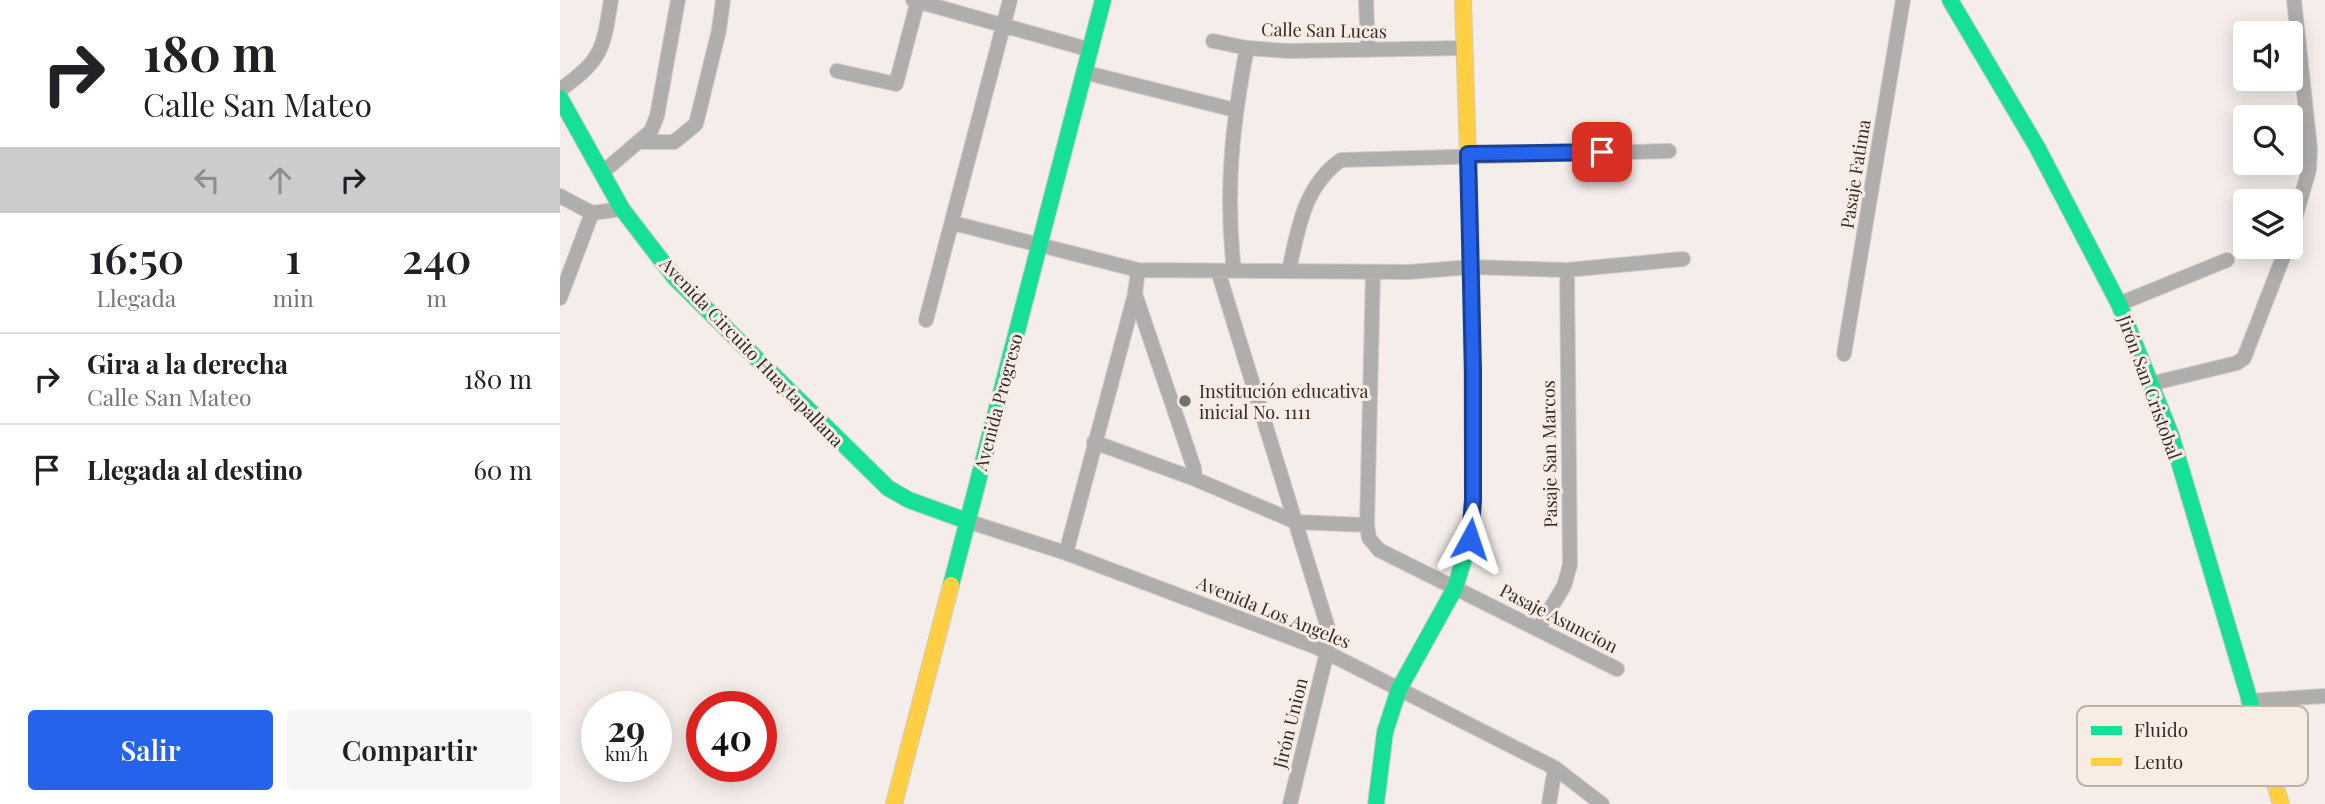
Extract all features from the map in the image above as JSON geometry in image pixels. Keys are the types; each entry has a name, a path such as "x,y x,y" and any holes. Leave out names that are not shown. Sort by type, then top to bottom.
{"street":[{"path":"560,90 593,64 604,45 611,0"},
{"path":"603,172 651,131 657,116 678,0"},
{"path":"640,142 674,142 695,124 719,30 723,0"},
{"path":"836,71 896,84 916,0 1091,50"},
{"path":"926,320 1010,0"},
{"name":"Avenida Progreso","path":"894,804 1103,0"},
{"path":"1366,0 1368,50"},
{"path":"1376,804 1385,732 1399,689 1455,588 1470,539 1473,500 1472,267 1463,0"},
{"name":"Pasaje Fatima","path":"1844,354 1903,0"},
{"name":"Jirón San Cristobal","path":"1950,0 2037,147 2119,304 2171,435 2250,706"},
{"path":"2294,0 2310,148 2309,170 2303,191"},
{"path":"1213,41 1247,48"},
{"name":"Calle San Lucas","path":"1234,270 1228,179 1235,110 1247,48 1464,48"},
{"path":"1083,72 1235,110"},
{"name":"Avenida Circuito Huaytapallana","path":"560,99 622,209 675,278 888,488 909,500 967,521"},
{"path":"1289,270 1310,194 1319,179 1341,160 1468,154 1669,150"},
{"path":"560,196 592,213 622,209"},
{"path":"560,298 592,213"},
{"path":"953,223 1138,270 1373,272 1472,267 1567,270 1683,259"},
{"path":"2150,384 2237,363 2244,358 2282,259"},
{"path":"2119,304 2227,260"},
{"path":"1066,553 1135,294 1138,270"},
{"name":"Pasaje San Marcos","path":"1538,629 1564,586 1570,565 1567,270"},
{"name":"Jirón Union","path":"1218,271 1328,628 1327,652 1290,804"},
{"path":"1094,442 1195,478 1296,522 1367,525 1373,272"},
{"path":"1135,294 1194,468 1195,478"},
{"name":"Avenida Los Angeles","path":"967,521 1066,553 1327,652 1555,768 1602,804"},
{"name":"Pasaje Asuncion","path":"1367,525 1372,544 1379,550 1617,669"},
{"path":"2248,701 2325,696"},
{"path":"1549,804 1555,768"},
{"name":"Jirón San Cristobal","path":"2275,786 2281,804"}],"traffic: fast":[{"path":"951,585 1103,0"},
{"path":"1950,0 2037,147 2119,304 2171,435 2251,706"},
{"path":"560,98 622,209 675,278 888,488 909,500 967,521"},
{"path":"1376,804 1385,732 1399,689 1455,588 1470,539 1473,500 1471,251"}],"traffic: slow":[{"path":"1463,0 1471,251"},
{"path":"894,804 951,585"},
{"path":"2276,786 2281,804"}],"place":[{"name":"Institución educativa inicial No. 1111","path":"1185,401"}],"route":[{"path":"1470,539 1473,500 1473,370 1468,154 1602,152"}]}
